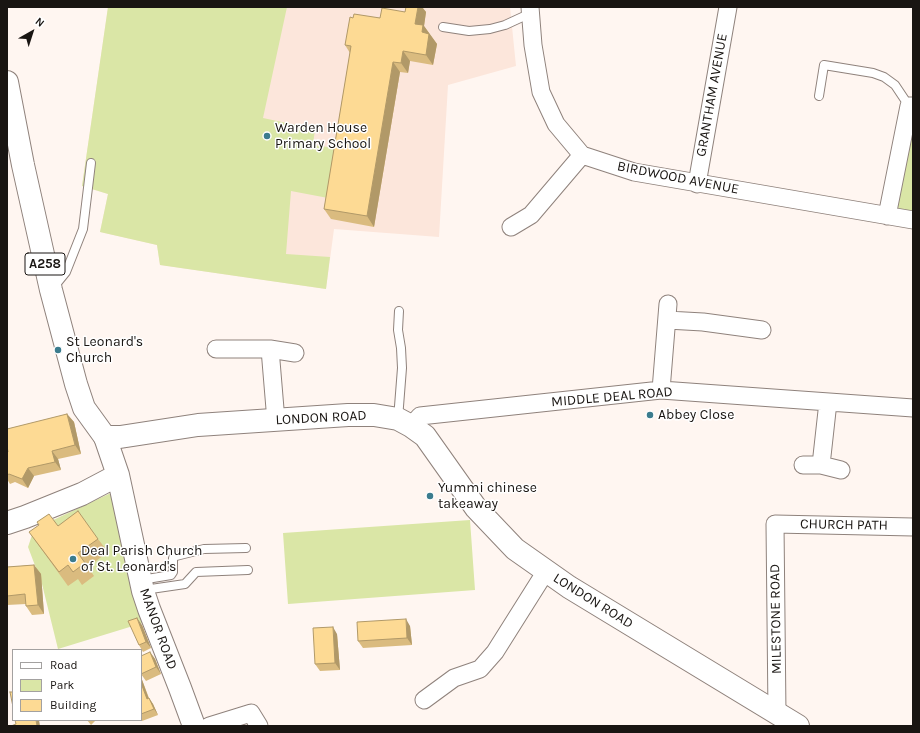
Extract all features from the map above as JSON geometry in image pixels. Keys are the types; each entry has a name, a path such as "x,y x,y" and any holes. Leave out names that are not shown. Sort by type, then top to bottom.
{"main road":[{"name":"A258","path":"7,82 23,165 51,290 78,390 84,408 105,437"},
{"name":"LONDON ROAD","path":"105,437 120,437 198,425 355,415 374,415 405,423 425,436 476,508 515,549 569,587 798,726"},
{"name":"MANOR ROAD","path":"105,437 118,475 142,585 194,726"},
{"path":"7,523 82,494 118,475"}],"street":[{"name":"GRANTHAM AVENUE","path":"697,184 728,7"},
{"path":"511,227 531,215 582,155 556,124 541,92 533,45 530,10"},
{"path":"887,216 911,106"},
{"name":"BIRDWOOD AVENUE","path":"582,155 634,172 913,220"},
{"path":"661,390 668,312 703,322 762,330"},
{"path":"216,349 270,349 295,353"},
{"path":"270,349 276,421"},
{"name":"MIDDLE DEAL ROAD","path":"405,423 420,416 661,390 913,408"},
{"path":"821,465 828,402"},
{"path":"803,465 821,465 841,470"},
{"name":"CHURCH PATH","path":"775,524 913,527"},
{"name":"MILESTONE ROAD","path":"775,524 777,714"},
{"path":"424,700 454,678 480,669 495,652 546,571"},
{"path":"209,726 253,714"}],"lane":[{"path":"443,27 469,31 490,29 505,25 530,10"},
{"path":"819,96 824,65 884,77 895,86 911,106"},
{"path":"51,290 66,272 83,229 91,163"},
{"path":"399,311 398,330 401,348 405,423"},
{"path":"142,585 171,574 173,572 173,558 176,556 204,549 246,548"},
{"path":"142,585 185,584 196,572 248,570"}],"shaded area":[{"name":"Warden House Primary School","path":"108,7 510,7 516,66 448,85 439,237 334,229 326,289 160,265 157,245 100,232 108,194 82,186"}],"green space":[{"path":"108,7 287,7 263,118 315,129 313,145 335,148 328,198 291,191 286,254 330,257 326,289 160,265 157,245 100,232 108,194 82,186"},
{"path":"913,106 913,220 887,216"},
{"path":"113,492 146,622 58,649 42,584 28,547 34,529"},
{"path":"470,520 475,590 288,604 283,533"}],"building":[{"path":"406,7 418,7 415,24 423,25 422,32 429,34 426,55 403,51 401,63 393,62 367,216 324,209 351,46 345,45 350,17 353,18 354,14 380,18 382,8 405,12"},
{"path":"67,414 75,445 52,451 55,462 28,468 22,479 9,474 7,475 7,429"},
{"name":"Deal Parish Church of St. Leonard's","path":"78,511 98,539 78,553 85,563 73,572 68,565 59,572 29,532 39,525 37,522 49,514 58,526"},
{"path":"34,565 38,605 26,606 25,594 7,596 7,567"},
{"path":"137,618 146,642 139,645 128,621"},
{"path":"406,619 407,638 358,641 357,622"},
{"path":"333,627 335,663 315,664 313,628"},
{"path":"150,652 156,667 142,674 142,656"},
{"path":"142,686 147,699 149,698 154,709 142,714"},
{"path":"15,721 36,721 37,726 11,726 16,724"}],"place":[{"name":"Warden House Primary School","path":"267,136"},
{"name":"St Leonard's Church","path":"58,350"},
{"name":"Abbey Close","path":"650,415"},
{"name":"Yummi chinese takeaway","path":"430,496"},
{"name":"Deal Parish Church of St. Leonard's","path":"73,559"}]}
